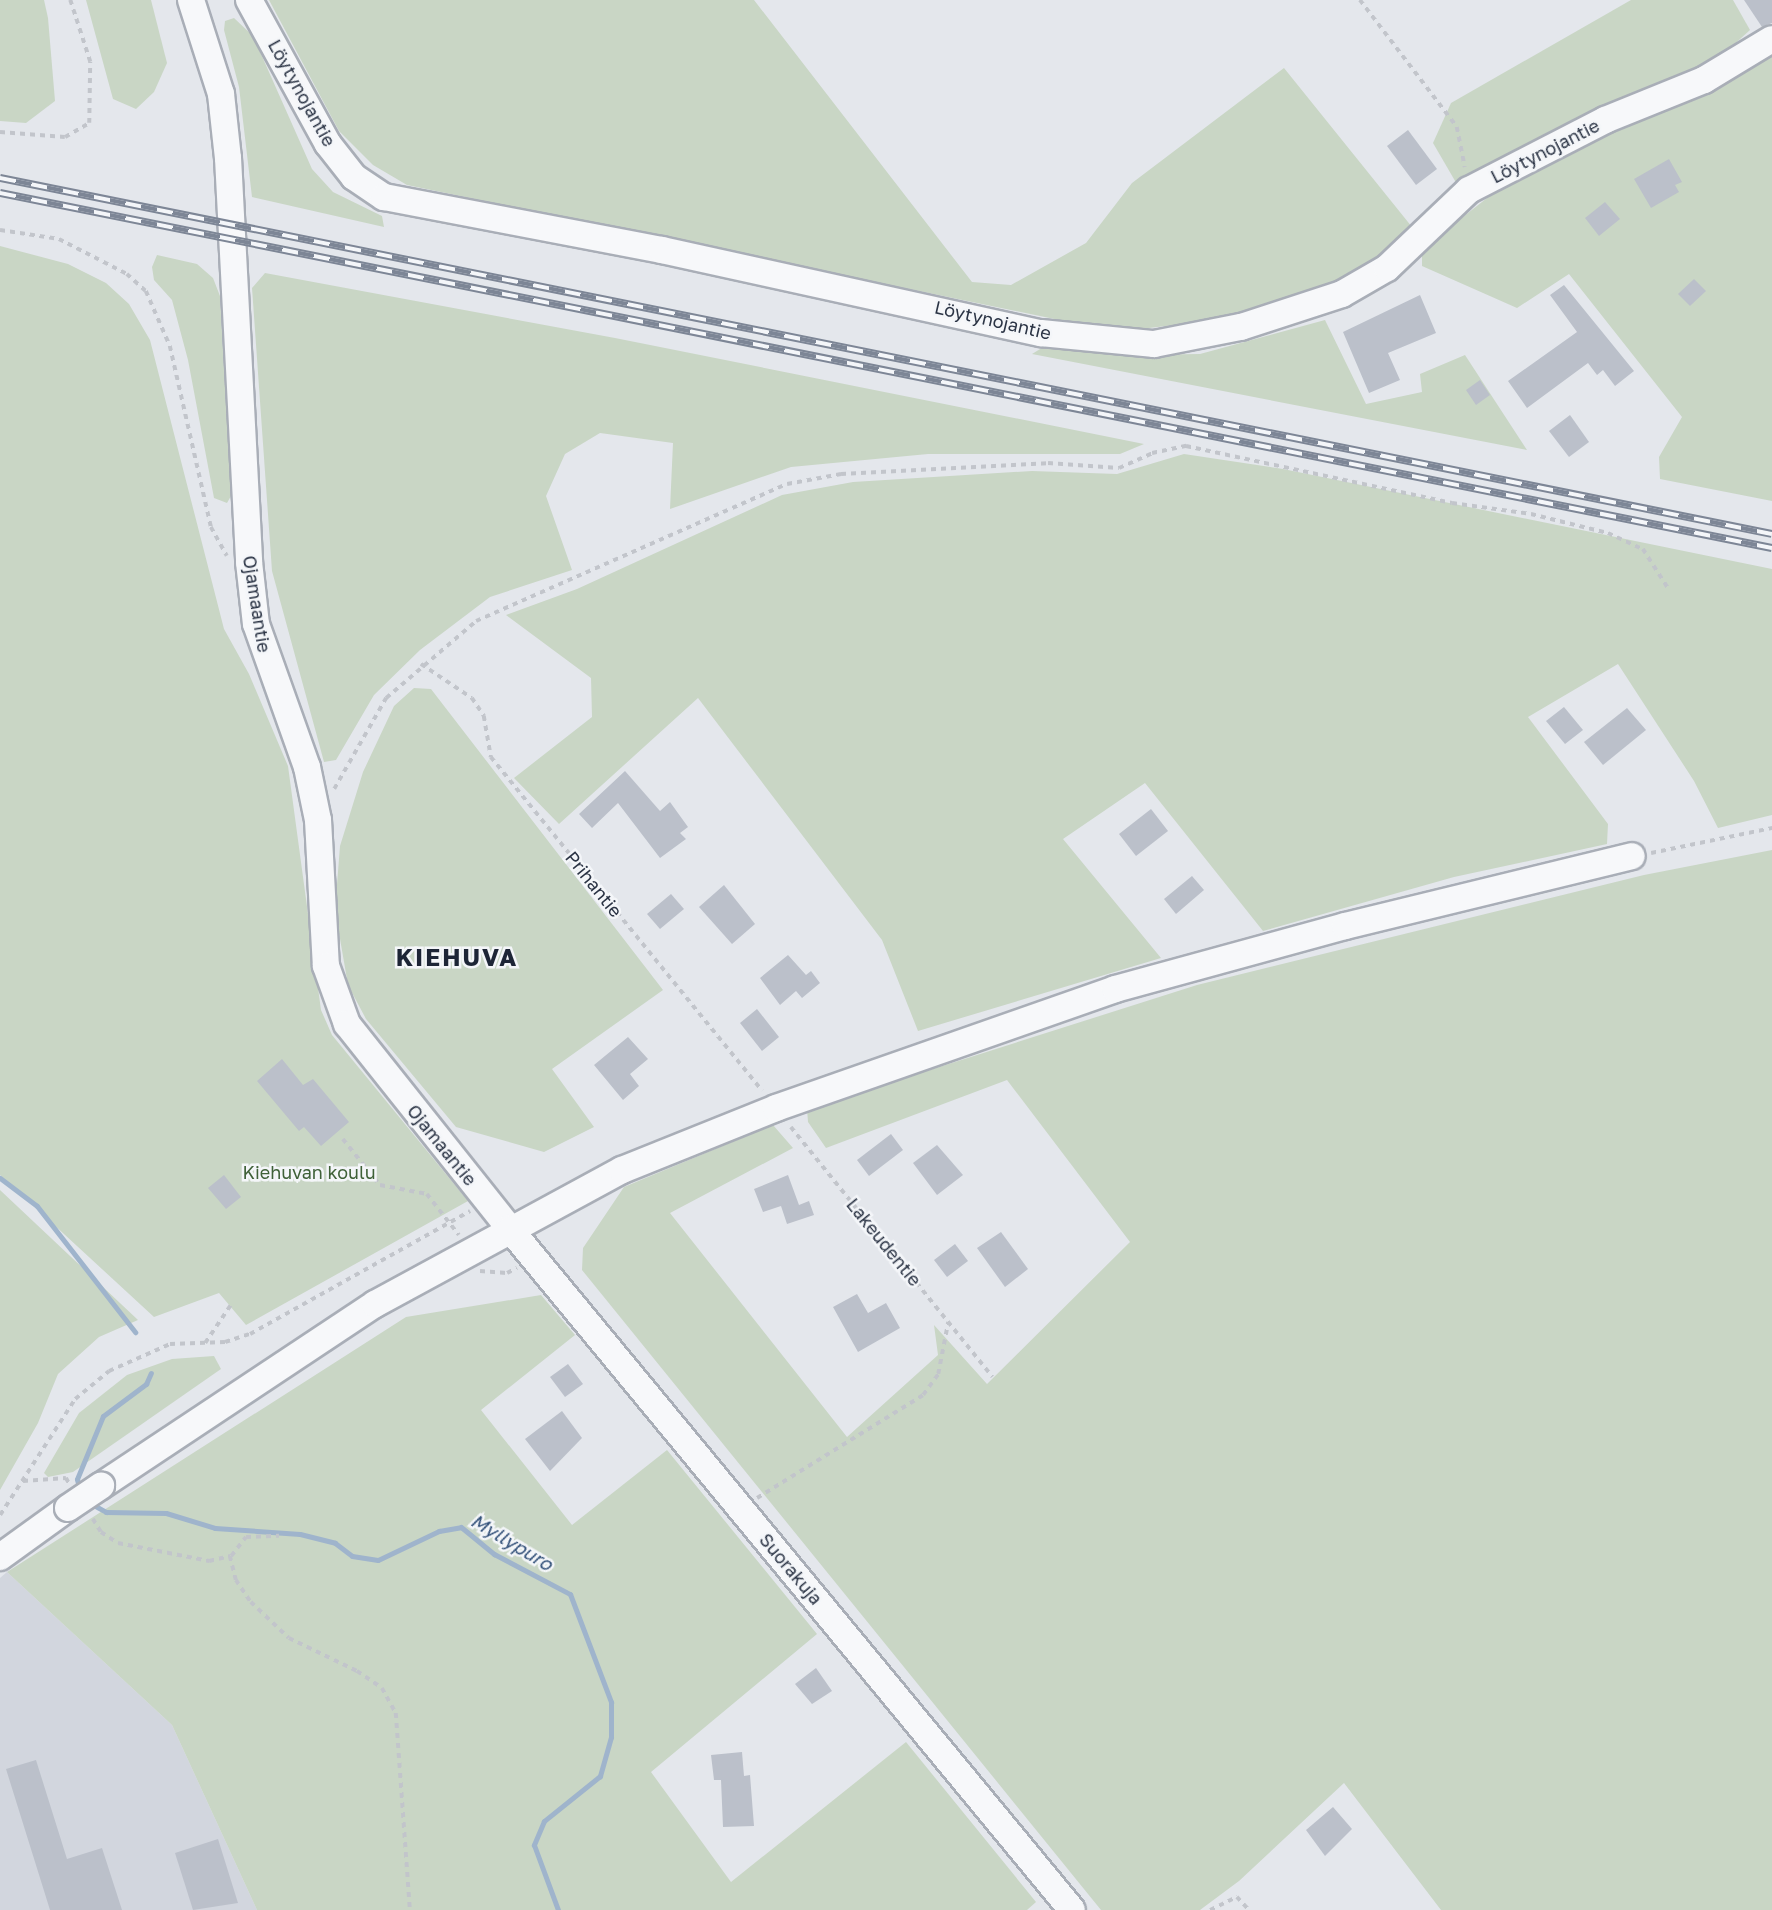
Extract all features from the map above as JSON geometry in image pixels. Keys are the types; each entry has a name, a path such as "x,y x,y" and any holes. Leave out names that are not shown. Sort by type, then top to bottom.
{"street":[{"name":"Ojamaantie","path":"191,0 221,94 228,158 249,562 264,654 307,767 316,808 321,934 335,998 373,1061 509,1228"},
{"name":"Löytynojantie","path":"249,0 328,144 354,177 384,197 662,250 1041,333 1163,343 1306,309 1387,268 1469,190 1605,120 1704,80 1772,39"},
{"path":"0,1557 312,1345 468,1250 622,1170 776,1108 1115,989 1345,926 1632,856"},
{"name":"Suorakuja","path":"509,1228 1072,1910"}],"path":[{"path":"0,132 65,137 89,123 90,62 70,0"},
{"path":"1360,0 1457,127 1469,190"},
{"path":"0,230 58,239 127,274 146,291 170,346 218,545 235,561 249,562"},
{"path":"316,808 340,782 387,698 421,664 476,621 518,599 571,582 787,484 841,474 1048,463 1118,468 1152,453 1186,446 1452,503 1531,513 1608,533 1643,550 1668,588"},
{"name":"Prihantie","path":"421,664 472,698 484,716 491,757 776,1108"},
{"path":"1632,856 1772,828"},
{"name":"Lakeudentie","path":"776,1108 993,1377"},
{"path":"343,1139 380,1185 427,1194 450,1222"},
{"path":"0,1515 75,1399 109,1371 170,1345 205,1343 250,1334 487,1201"},
{"path":"468,1250 479,1270 491,1274 507,1273 535,1259"},
{"path":"205,1343 232,1303"},
{"path":"740,1508 923,1395 938,1374 948,1322"},
{"path":"23,1481 66,1478 76,1503 101,1532 118,1543 209,1561 230,1556 246,1537 279,1536"},
{"path":"230,1556 236,1580 289,1638 357,1671 383,1688 396,1713 410,1910"},
{"path":"1210,1910 1237,1896 1249,1910"}],"shaded area":[{"path":"7,1572 172,1725 257,1910 0,1910 0,1578"}],"green space":[{"path":"0,0 44,0 48,18 55,101 26,123 0,121"},
{"path":"86,0 151,0 167,63 154,92 136,109 113,99"},
{"path":"269,0 754,0 972,282 1011,285 1086,243 1132,183 1284,68 1412,227 1361,271 1317,296 1200,322 1132,330 1064,321 407,185 373,165 339,131"},
{"path":"1631,0 1733,0 1750,30 1706,70 1458,186 1433,143 1451,103"},
{"path":"234,18 253,36 312,169 333,192 382,216 384,227 252,197 239,87 224,30 225,21"},
{"path":"1772,54 1772,501 1660,479 1659,457 1682,417 1569,274 1517,308 1422,266 1422,249 1496,191 1613,128"},
{"name":"Kiehuvan koulu","path":"0,246 68,264 106,283 129,304 150,340 224,629 249,674 288,766 321,1010 332,1035 468,1201 246,1325 219,1293 154,1317 0,1175"},
{"path":"157,255 197,264 213,278 220,296 231,496 227,503 214,498 188,360 172,300 154,280 152,267"},
{"path":"265,273 615,338 1144,444 1120,454 928,454 791,467 670,509 673,443 600,433 565,454 546,496 572,570 490,597 420,650 374,695 336,760 324,762 272,571 252,288"},
{"path":"1325,320 1366,404 1422,392 1420,374 1465,355 1527,450 1032,354 1045,346 1130,355 1200,354"},
{"path":"1184,454 1283,469 1772,569 1772,815 1718,828 1694,781 1618,664 1528,717 1608,824 1607,844 1454,877 1263,931 1145,783 1063,839 1161,958 918,1031 882,940 698,698 559,824 514,778 592,717 591,678 506,615 577,589 782,495 853,482 1032,471 1117,474"},
{"path":"414,688 431,689 663,990 552,1069 594,1127 544,1152 456,1127 366,1019 348,985 335,910 340,846 363,772 394,706"},
{"path":"1772,850 1772,1910 1441,1910 1344,1783 1239,1881 1200,1910 1101,1910 582,1270 583,1248 624,1187 773,1125 793,1148 670,1213 847,1437 938,1355 934,1325 987,1384 1130,1242 1007,1080 826,1148 808,1122 807,1109 1197,985 1644,875"},
{"path":"0,1190 138,1320 99,1337 58,1374 38,1423 0,1490"},
{"path":"541,1295 575,1335 481,1410 572,1525 667,1450 817,1634 651,1772 731,1882 906,1742 1036,1902 1027,1910 257,1910 172,1725 7,1572 406,1317"},
{"path":"214,1356 221,1369 73,1472 48,1477 44,1473 79,1413 127,1375 172,1359"}],"building":[{"path":"1744,0 1772,0 1772,23 1762,27"},
{"path":"1408,130 1437,169 1416,185 1387,146"},
{"path":"1669,159 1682,182 1675,185 1679,192 1651,208 1634,179"},
{"path":"1605,202 1620,219 1599,236 1585,218"},
{"path":"1694,279 1706,291 1690,306 1678,294"},
{"path":"1564,285 1634,371 1615,386 1603,370 1597,375 1588,363 1527,408 1508,381 1577,332 1550,295"},
{"path":"1420,295 1436,333 1388,353 1400,380 1369,393 1343,332"},
{"path":"1480,380 1490,395 1476,405 1466,390"},
{"path":"1570,415 1589,442 1569,457 1549,431"},
{"path":"1564,707 1583,730 1565,744 1546,721"},
{"path":"1627,708 1646,730 1603,765 1584,742"},
{"path":"625,771 660,811 670,802 688,827 680,833 686,839 660,858 618,803 592,828 579,814"},
{"path":"1151,809 1168,831 1136,856 1119,834"},
{"path":"1192,876 1204,890 1176,914 1164,899"},
{"path":"724,885 755,924 732,944 699,907"},
{"path":"671,894 684,909 660,929 647,914"},
{"path":"788,955 806,975 811,971 820,983 802,998 796,991 780,1005 760,978"},
{"path":"757,1009 779,1037 762,1051 740,1023"},
{"path":"628,1037 648,1059 630,1074 639,1086 623,1100 594,1065"},
{"path":"282,1059 303,1085 313,1079 349,1122 321,1146 304,1127 299,1131 257,1081"},
{"path":"891,1134 903,1150 869,1176 857,1160"},
{"path":"937,1145 963,1175 937,1195 913,1163"},
{"path":"224,1175 241,1197 226,1209 208,1188"},
{"path":"788,1175 799,1205 809,1201 814,1215 787,1224 781,1206 763,1212 754,1189"},
{"path":"1001,1232 1028,1269 1005,1287 977,1248"},
{"path":"955,1244 968,1261 947,1277 934,1260"},
{"path":"857,1294 868,1313 886,1303 900,1328 858,1352 833,1307"},
{"path":"568,1364 583,1384 565,1397 550,1377"},
{"path":"562,1411 582,1438 550,1471 525,1439"},
{"path":"816,1668 832,1691 812,1704 795,1684"},
{"path":"742,1752 744,1776 750,1775 754,1826 723,1827 721,1780 714,1780 711,1755"},
{"path":"36,1760 67,1859 102,1848 122,1910 50,1910 6,1769"},
{"path":"1333,1807 1352,1829 1325,1856 1306,1830"},
{"path":"218,1839 238,1903 193,1910 175,1853"}],"waterway":[{"name":"Myllypuro","path":"0,1178 37,1206 135,1332"},
{"name":"Myllypuro","path":"80,1492 77,1479 103,1416 146,1384 151,1373"},
{"name":"Myllypuro","path":"88,1502 106,1512 166,1513 215,1528 300,1534 335,1543 352,1556 378,1560 439,1531 461,1527 494,1554 570,1594 611,1702 611,1737 600,1776 544,1821 534,1845 558,1910"}],"railway":[{"path":"0,178 1772,534"},
{"path":"0,193 1772,548"}],"district":[{"name":"KIEHUVA","path":"457,957"}]}
